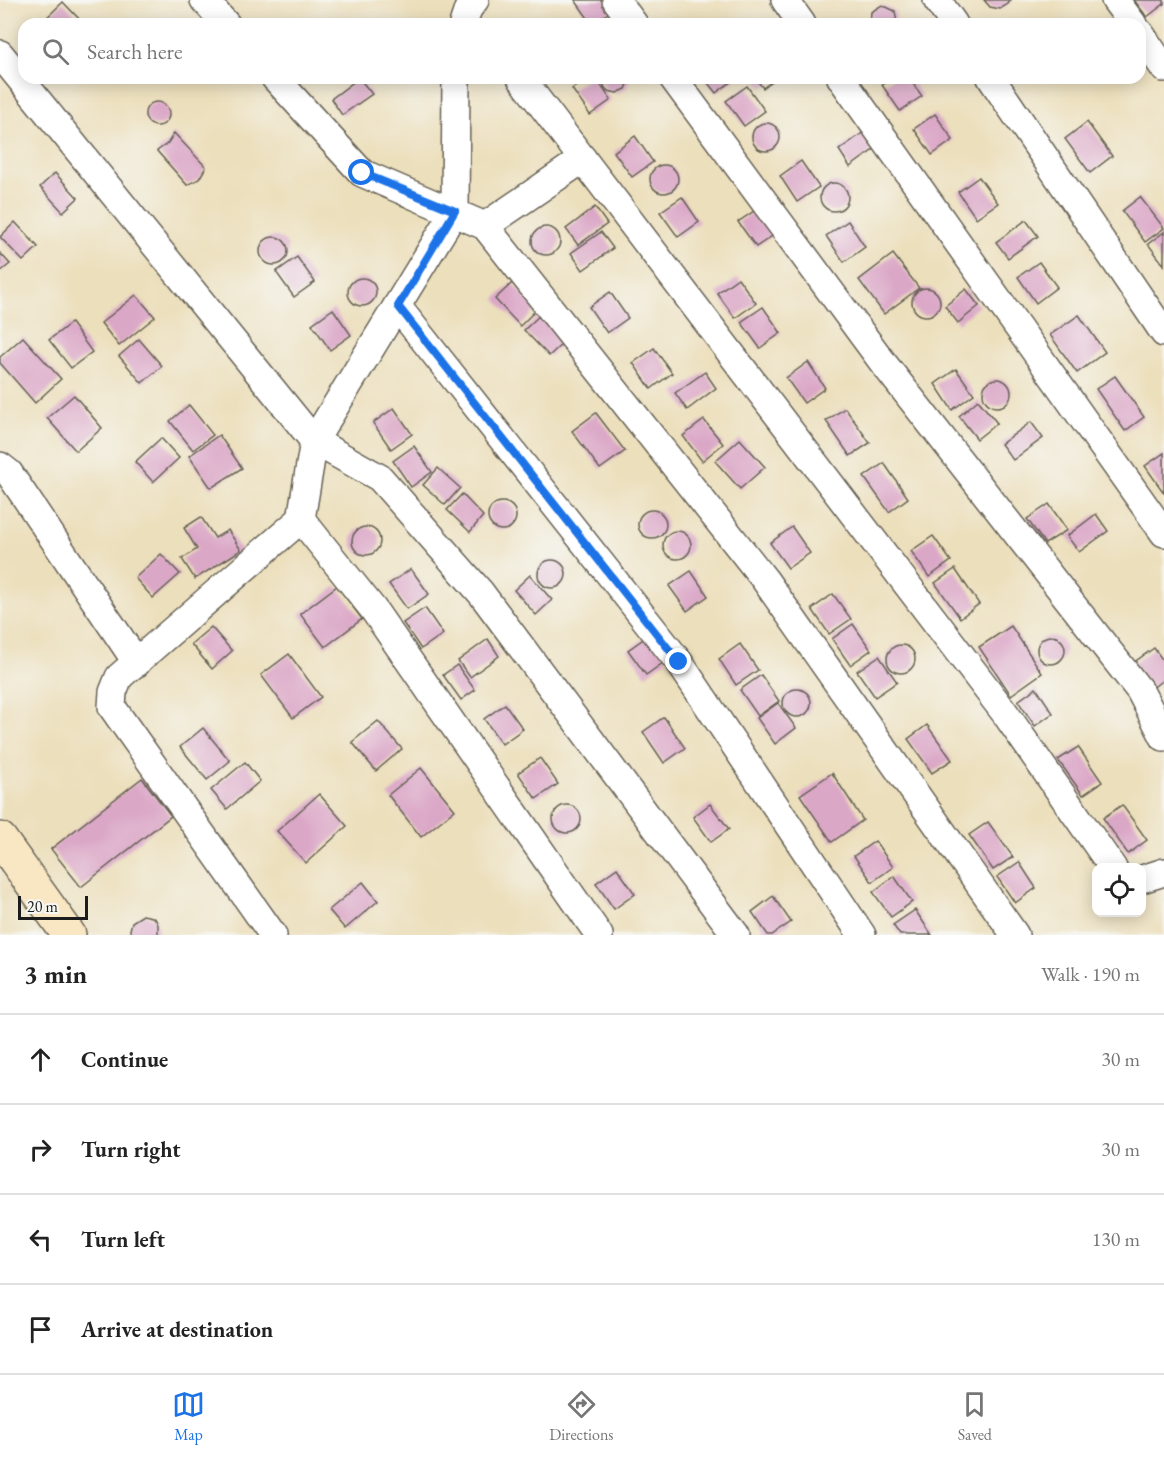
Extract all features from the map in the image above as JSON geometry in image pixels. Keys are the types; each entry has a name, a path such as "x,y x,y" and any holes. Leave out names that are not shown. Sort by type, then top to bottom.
{"main road":[{"path":"0,839 69,935"}],"street":[{"path":"204,0 220,18"},
{"path":"616,0 630,18"},
{"path":"785,0 798,18"},
{"path":"937,0 950,18"},
{"path":"1115,0 1128,18"},
{"path":"1146,42 1164,68"},
{"path":"0,54 18,76"},
{"path":"24,84 314,441 380,478 481,593 736,935"},
{"path":"280,84 362,173 455,211 485,226 765,580 1015,935"},
{"path":"273,935 112,707 113,692 119,677 301,519 314,441 455,211 456,84"},
{"path":"526,84 998,704 1110,863"},
{"path":"677,84 884,364 1140,691 1164,737"},
{"path":"845,84 1164,533"},
{"path":"995,84 1164,333"},
{"path":"485,226 583,159"},
{"path":"398,306 679,662 862,935"},
{"path":"0,466 9,473 136,663"},
{"path":"301,519 373,609 599,935"}],"building":[{"path":"575,0 608,0 614,9 601,18 588,18"},
{"path":"984,0 1011,0 1000,9 990,7"},
{"path":"1134,0 1164,0 1164,4 1147,17"},
{"path":"63,2 78,18 46,18"},
{"path":"882,5 895,11 896,18 870,18 871,12"},
{"path":"351,84 364,84 372,94 342,115 331,99"},
{"path":"579,84 600,84 611,100 590,115 572,89"},
{"path":"603,84 628,84 626,89 617,93 605,88"},
{"path":"709,84 728,84 716,93"},
{"path":"913,84 922,96 900,111 882,85"},
{"path":"747,86 765,111 744,126 726,101"},
{"path":"157,102 166,105 169,114 166,123 157,126 148,123 145,114 148,105"},
{"path":"935,114 953,140 932,155 914,129"},
{"path":"1087,122 1112,156 1090,173 1065,139"},
{"path":"766,123 776,127 780,137 776,147 766,151 756,147 752,137 756,127"},
{"path":"868,129 880,145 850,167 839,150"},
{"path":"174,133 206,167 199,179 187,185 157,151 168,143"},
{"path":"635,136 653,162 632,177 614,152"},
{"path":"801,161 819,187 797,202 780,176"},
{"path":"664,165 674,169 678,179 674,189 664,193 654,189 650,179 654,169"},
{"path":"55,173 78,198 63,212 40,187"},
{"path":"979,177 998,203 976,218 958,192"},
{"path":"834,183 844,187 848,197 844,207 834,211 824,207 820,197 824,187"},
{"path":"682,197 699,222 678,237 660,212"},
{"path":"1140,197 1164,228 1145,242 1122,211"},
{"path":"595,207 607,224 578,245 566,229"},
{"path":"760,207 778,232 756,247 738,222"},
{"path":"1026,220 1038,236 1008,258 996,242"},
{"path":"848,221 865,247 844,262 826,236"},
{"path":"15,222 38,247 23,261 0,237"},
{"path":"546,227 556,231 560,241 556,251 546,255 536,251 532,241 536,231"},
{"path":"601,232 613,248 583,270 571,253"},
{"path":"1164,232 1164,265 1148,244"},
{"path":"274,237 284,241 288,251 284,261 274,265 264,261 260,251 264,241"},
{"path":"0,253 10,264 0,272"},
{"path":"893,254 919,288 884,314 859,280"},
{"path":"297,257 315,282 294,297 276,272"},
{"path":"1039,262 1057,287 1036,303 1018,277"},
{"path":"362,278 372,282 376,292 372,302 362,306 352,302 348,292 352,282"},
{"path":"738,278 756,303 735,318 717,293"},
{"path":"512,283 537,309 520,326 495,299"},
{"path":"926,288 936,292 940,302 936,312 926,316 916,312 912,302 916,292"},
{"path":"966,289 979,306 958,323 945,306"},
{"path":"610,292 628,318 607,333 589,307"},
{"path":"136,295 155,317 119,346 101,323"},
{"path":"763,307 781,333 760,348 741,322"},
{"path":"333,309 351,335 330,350 312,324"},
{"path":"541,314 566,340 549,356 524,330"},
{"path":"1079,315 1105,352 1077,373 1050,335"},
{"path":"71,323 92,352 71,368 49,340"},
{"path":"23,337 61,379 35,403 0,363 0,357"},
{"path":"139,339 162,366 142,383 119,356"},
{"path":"654,348 672,373 651,389 633,363"},
{"path":"808,362 825,388 804,403 786,378"},
{"path":"956,369 974,394 952,410 935,384"},
{"path":"705,372 716,388 687,410 675,393"},
{"path":"1115,376 1144,417 1125,431 1096,389"},
{"path":"997,379 1007,383 1011,393 1007,403 997,407 987,403 983,393 987,383"},
{"path":"74,395 102,428 76,451 47,418"},
{"path":"978,400 997,423 977,439 959,416"},
{"path":"189,405 213,435 193,450 170,421"},
{"path":"394,408 412,434 391,449 373,423"},
{"path":"845,408 870,443 850,456 826,421"},
{"path":"596,413 625,451 600,469 572,431"},
{"path":"704,420 723,444 702,461 683,436"},
{"path":"1031,422 1043,438 1013,460 1001,444"},
{"path":"219,435 242,468 211,488 189,456"},
{"path":"161,438 179,458 153,482 135,462"},
{"path":"740,439 765,467 740,489 715,461"},
{"path":"414,446 432,472 411,487 393,461"},
{"path":"1164,453 1164,493 1145,466"},
{"path":"884,463 908,498 889,512 864,477"},
{"path":"438,468 460,488 445,505 423,485"},
{"path":"462,494 483,516 470,532 447,510"},
{"path":"502,502 512,506 516,516 512,526 502,530 492,526 488,516 492,506"},
{"path":"1049,504 1067,530 1045,544 1027,519"},
{"path":"652,510 662,514 666,524 662,534 652,538 642,534 638,524 642,514"},
{"path":"1096,514 1108,531 1079,552 1067,536"},
{"path":"201,517 215,538 228,530 241,550 195,579 182,559 197,549 184,528"},
{"path":"366,527 376,531 380,541 376,551 366,555 356,551 352,541 356,531"},
{"path":"792,527 810,553 788,568 770,543"},
{"path":"677,531 687,535 691,545 687,555 677,559 667,555 663,545 667,535"},
{"path":"933,536 951,561 929,577 911,551"},
{"path":"161,554 180,574 153,598 135,578"},
{"path":"552,560 562,564 566,574 562,584 552,588 542,584 538,574 542,564"},
{"path":"411,569 429,594 407,609 389,584"},
{"path":"955,569 979,604 960,618 935,583"},
{"path":"691,571 708,596 687,611 669,586"},
{"path":"530,575 552,600 536,615 514,590"},
{"path":"337,586 362,619 325,647 300,614"},
{"path":"833,594 851,619 829,634 812,609"},
{"path":"425,608 443,634 421,649 403,623"},
{"path":"853,624 871,650 850,665 832,639"},
{"path":"1011,626 1042,673 1011,695 979,647"},
{"path":"211,627 232,651 212,669 191,644"},
{"path":"649,635 667,660 646,675 628,650"},
{"path":"1051,636 1061,640 1065,650 1061,660 1051,664 1041,660 1037,650 1041,640"},
{"path":"488,639 499,656 470,677 458,661"},
{"path":"740,644 758,670 736,685 719,659"},
{"path":"901,645 911,649 915,659 911,669 901,673 891,669 887,659 891,649"},
{"path":"1154,648 1164,662 1164,679 1151,689 1133,663"},
{"path":"289,654 321,697 293,718 261,675"},
{"path":"879,656 897,682 875,697 857,671"},
{"path":"457,665 475,690 461,700 443,675"},
{"path":"761,675 779,701 758,716 740,690"},
{"path":"1036,688 1053,713 1035,726 1018,701"},
{"path":"797,689 807,693 811,703 807,713 797,717 787,713 783,703 787,693"},
{"path":"778,703 796,728 775,744 757,718"},
{"path":"505,704 523,729 502,744 484,719"},
{"path":"664,717 685,748 664,763 643,732"},
{"path":"378,721 402,749 376,771 352,742"},
{"path":"927,725 952,760 932,773 908,739"},
{"path":"203,728 230,761 207,780 180,747"},
{"path":"1078,747 1102,782 1083,795 1058,760"},
{"path":"540,758 558,784 536,799 518,773"},
{"path":"245,762 260,781 227,809 211,790"},
{"path":"421,768 455,810 421,837 388,795"},
{"path":"832,773 863,820 832,842 800,795"},
{"path":"142,778 171,816 81,887 51,849"},
{"path":"319,794 347,826 306,863 277,831"},
{"path":"710,804 729,829 711,842 693,817"},
{"path":"567,805 577,809 581,819 577,829 567,833 557,829 553,819 557,809"},
{"path":"1122,805 1147,840 1128,854 1103,818"},
{"path":"988,822 1013,857 993,870 969,835"},
{"path":"875,841 893,867 872,882 854,856"},
{"path":"1019,862 1036,888 1015,903 997,877"},
{"path":"617,868 635,894 614,909 596,883"},
{"path":"894,876 912,902 891,917 873,892"},
{"path":"363,882 378,901 345,929 329,910"},
{"path":"773,896 791,922 772,935 768,935 752,912"},
{"path":"915,910 932,935 900,935 893,925"},
{"path":"143,915 156,920 158,935 131,935 132,922"}],"route":[{"path":"362,173 455,211 398,306 679,662"}]}
